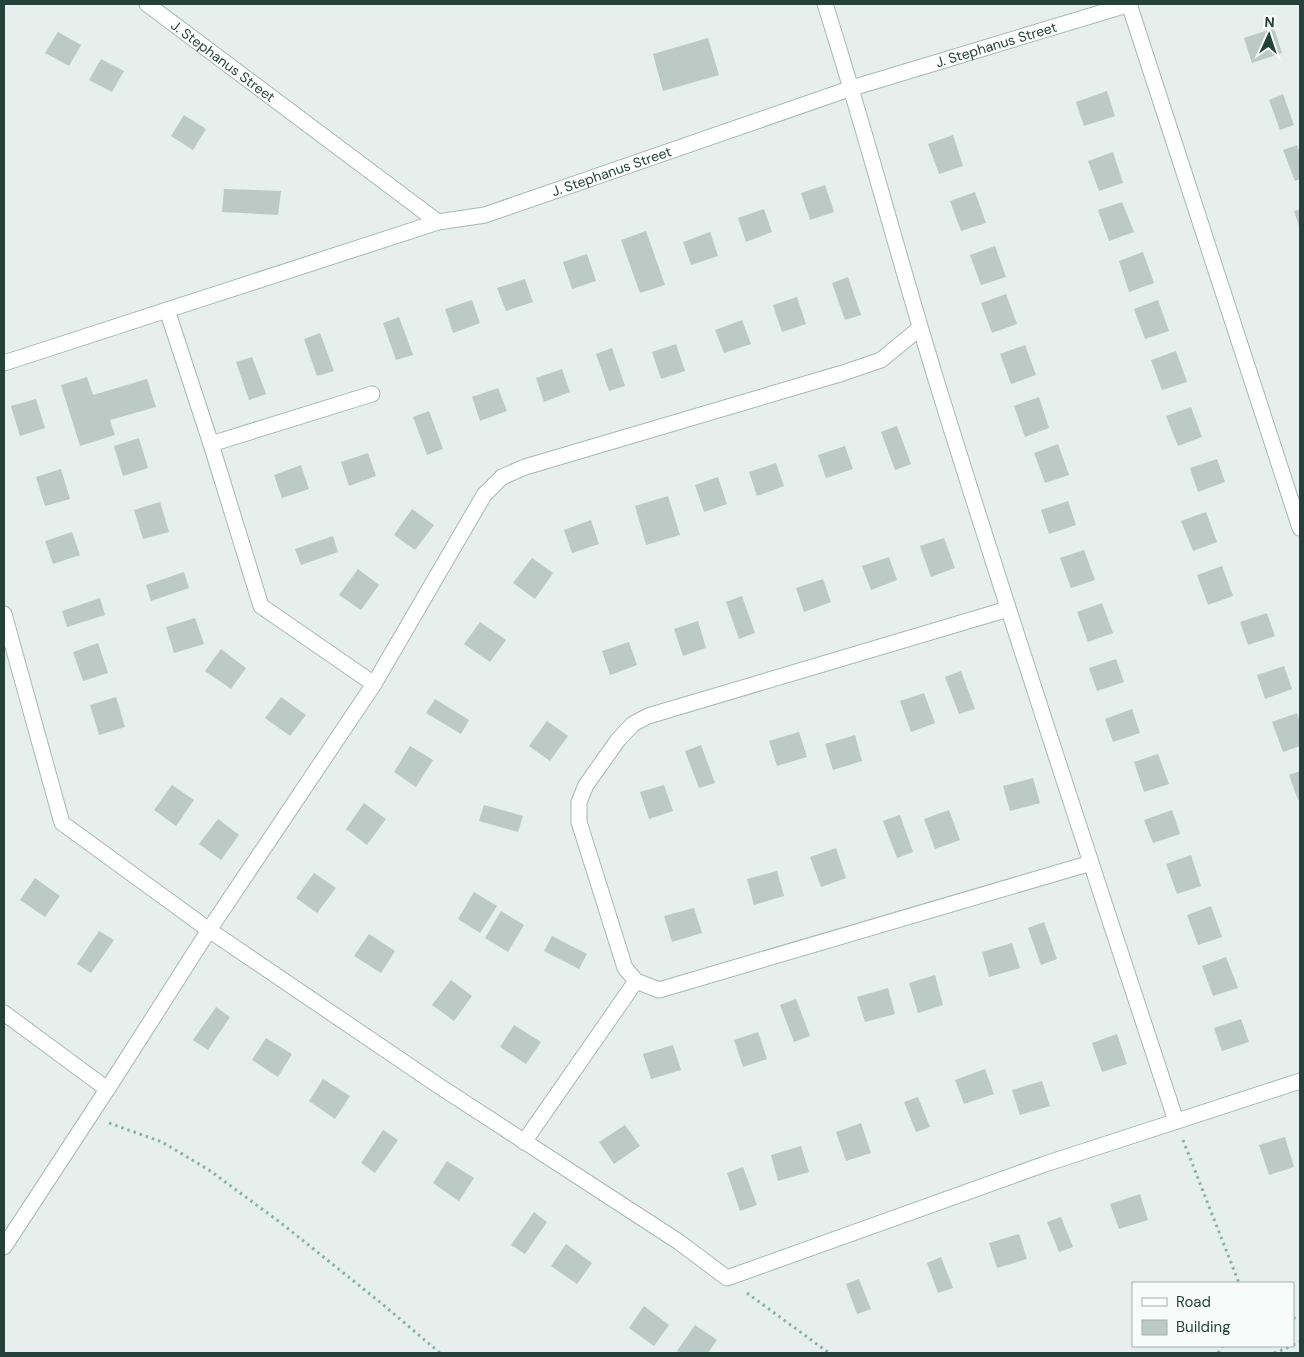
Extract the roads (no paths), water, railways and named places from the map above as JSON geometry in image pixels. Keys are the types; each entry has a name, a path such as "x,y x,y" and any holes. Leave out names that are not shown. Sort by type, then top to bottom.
{"street":[{"name":"J. Stephanus Street","path":"147,4 438,222 484,215 852,88 1129,4"},
{"path":"825,4 852,88 920,328 1008,609 1176,1121"},
{"path":"1129,4 1300,528"},
{"path":"4,363 438,222"},
{"path":"167,310 261,606 374,684"},
{"path":"4,1247 209,930 374,684 484,495 502,477 525,468 881,360 920,328"},
{"path":"211,444 372,394"},
{"path":"1008,609 648,716 633,724 618,740 586,785 579,802 580,822 625,968 636,981 660,990 1091,863"},
{"path":"4,614 8,646 62,823 209,930 524,1142 679,1242 727,1278 1046,1164 1300,1082"},
{"path":"524,1142 636,981"},
{"path":"4,1013 107,1089"}]}
